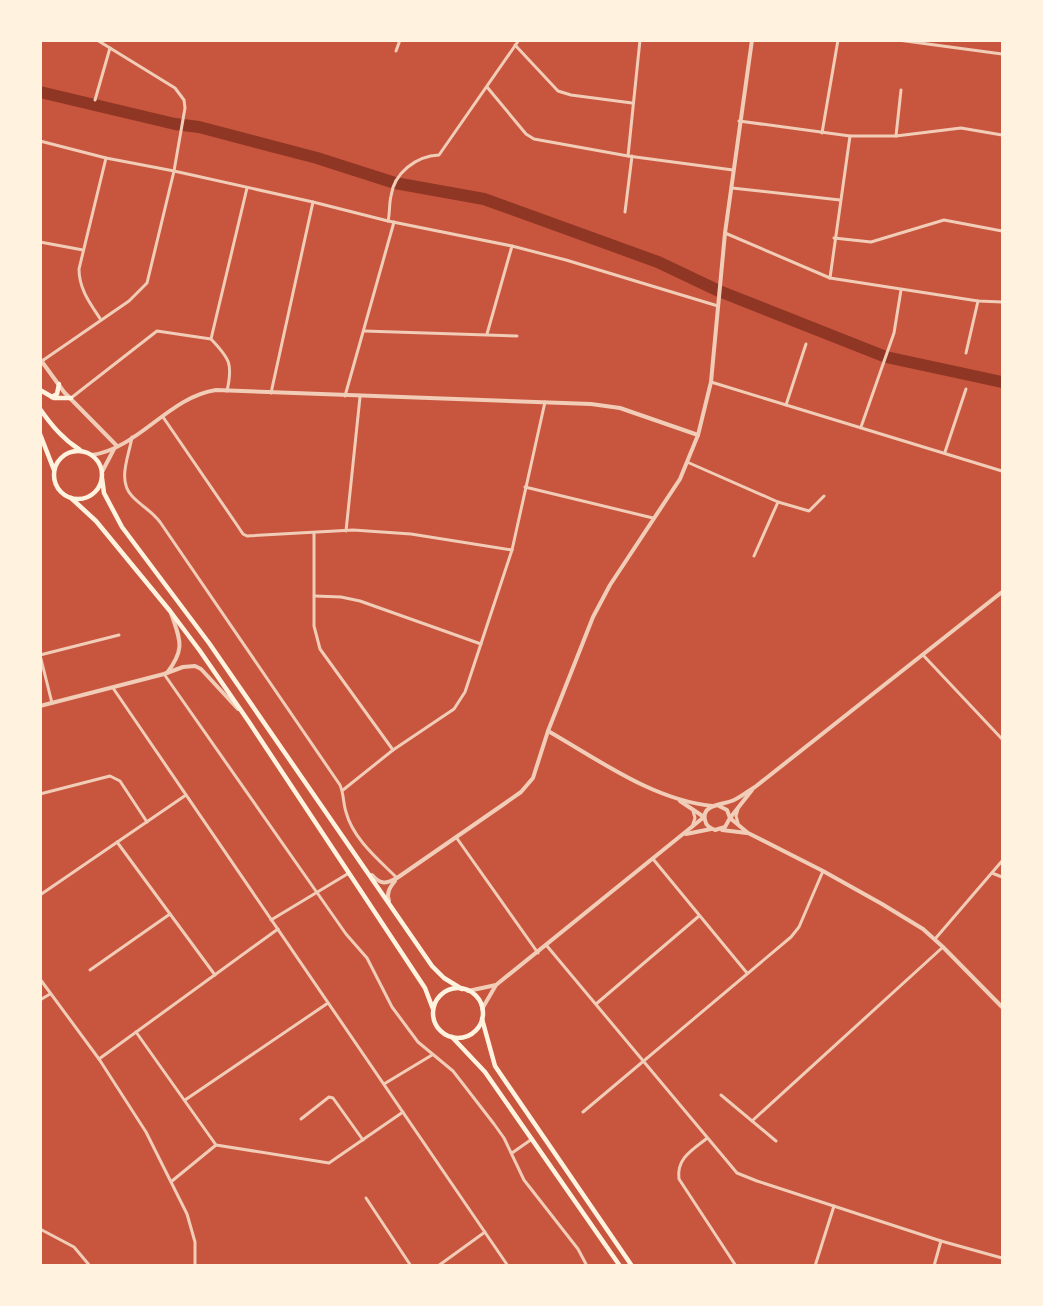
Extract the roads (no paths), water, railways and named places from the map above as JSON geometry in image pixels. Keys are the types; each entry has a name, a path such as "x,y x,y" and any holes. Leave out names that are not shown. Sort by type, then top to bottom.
{"main road":[{"path":"51,397 57,394 59,384"},
{"path":"40,390 51,397 71,398"},
{"path":"40,409 66,440 97,460 104,493 122,527 209,643 432,966 444,978 465,990 479,1002 495,1066 632,1266"},
{"path":"40,434 54,470 55,484 59,490 96,521 170,611 249,722 425,988 439,1030 452,1037 485,1072 620,1266"},
{"path":"54,470 60,458 66,453 80,450"},
{"path":"71,498 79,499 94,493 102,475"},
{"path":"433,1009 440,995 454,989 465,990"},
{"path":"452,1037 459,1038 474,1032 482,1019"}],"street":[{"path":"97,40 175,88 184,100 185,108 174,171 147,283 129,301 41,360 71,398 117,446"},
{"path":"396,51 400,40"},
{"path":"388,221 391,196 400,174 421,159 439,155 519,40"},
{"path":"625,212 632,103 640,40"},
{"path":"363,866 378,882 387,884 520,792 533,778 548,731 593,617 610,585 680,479 698,435 711,382 725,233 752,40"},
{"path":"822,133 838,40"},
{"path":"898,40 1002,54"},
{"path":"515,45 558,91 571,95 632,103"},
{"path":"95,100 110,48"},
{"path":"487,87 526,134 534,139 733,171"},
{"path":"896,136 902,90"},
{"path":"739,121 850,136 896,136 961,128 1002,135"},
{"path":"830,278 850,136"},
{"path":"40,141 388,221 512,246 718,306"},
{"path":"100,320 83,292 79,280 83,250 106,158"},
{"path":"211,339 247,188"},
{"path":"731,188 840,200"},
{"path":"271,393 313,202"},
{"path":"834,238 871,242 944,220 1002,231"},
{"path":"345,396 394,222"},
{"path":"725,233 830,278 978,301 1002,302"},
{"path":"40,242 83,250"},
{"path":"487,334 512,246"},
{"path":"861,427 894,333 901,290"},
{"path":"966,353 978,301"},
{"path":"71,398 157,331 211,339 226,355 230,363 227,391"},
{"path":"364,331 517,336"},
{"path":"786,405 806,344"},
{"path":"711,382 1002,471"},
{"path":"945,452 966,389"},
{"path":"92,455 117,446 186,401 205,392 227,391 591,404 620,408 698,435"},
{"path":"346,531 360,397"},
{"path":"343,790 393,750 454,709 465,692 512,550 545,402"},
{"path":"163,417 243,534 252,536 346,531 411,534 512,550"},
{"path":"132,437 124,478 130,495 150,510 160,522 343,790 346,812 354,829 373,854 397,878"},
{"path":"102,475 109,456 117,446"},
{"path":"687,462 778,502 809,511 824,496"},
{"path":"525,487 654,518"},
{"path":"754,556 778,502"},
{"path":"314,532 314,626 320,649 393,750"},
{"path":"482,1009 496,985 692,827 704,817 707,810 732,801 754,787 921,654 1002,593"},
{"path":"315,596 360,600 481,644"},
{"path":"166,674 176,662 180,642 170,611"},
{"path":"52,703 40,655 119,635"},
{"path":"921,654 1002,739"},
{"path":"40,706 195,666 201,669 249,722"},
{"path":"166,674 346,934 367,958 396,1014 418,1042 453,1071 494,1124 524,1180 578,1249 587,1266"},
{"path":"113,688 508,1266"},
{"path":"548,731 633,779 676,799 704,817 705,823 711,829"},
{"path":"40,794 110,776 120,781 147,822"},
{"path":"719,830 725,827 754,787"},
{"path":"40,895 186,795"},
{"path":"676,799 727,810 730,818 748,834 824,871 890,908 944,946 1002,1007"},
{"path":"738,825 736,816 739,807"},
{"path":"692,809 695,816 692,827"},
{"path":"682,835 711,829 748,834"},
{"path":"456,837 538,953"},
{"path":"117,842 215,975"},
{"path":"653,859 747,973"},
{"path":"935,939 1002,861"},
{"path":"583,1112 791,937 799,927 824,871"},
{"path":"271,920 349,873"},
{"path":"992,873 1002,877"},
{"path":"393,910 387,897 388,891 397,878"},
{"path":"90,970 170,914"},
{"path":"596,1004 699,915"},
{"path":"99,1059 278,929"},
{"path":"547,946 731,1168 743,1176 941,1241 1002,1258"},
{"path":"752,1121 944,946"},
{"path":"40,979 99,1059 146,1132 172,1181 192,1228 195,1242 195,1266"},
{"path":"465,990 496,985"},
{"path":"40,1000 50,994"},
{"path":"185,1100 328,1003"},
{"path":"136,1032 216,1145 329,1163 403,1112"},
{"path":"384,1084 432,1055"},
{"path":"721,1095 776,1141"},
{"path":"301,1119 329,1097 333,1098 363,1140"},
{"path":"511,1153 519,1150 532,1139"},
{"path":"706,1139 684,1157 678,1168 679,1179 736,1266"},
{"path":"172,1181 216,1145"},
{"path":"366,1198 411,1266"},
{"path":"815,1266 834,1206"},
{"path":"40,1229 74,1247 90,1266"},
{"path":"438,1266 485,1232"},
{"path":"934,1266 941,1241"}],"waterway":[{"path":"40,92 175,124 199,127 317,158 395,183 484,199 658,262 719,291 886,357 1002,382"}]}
